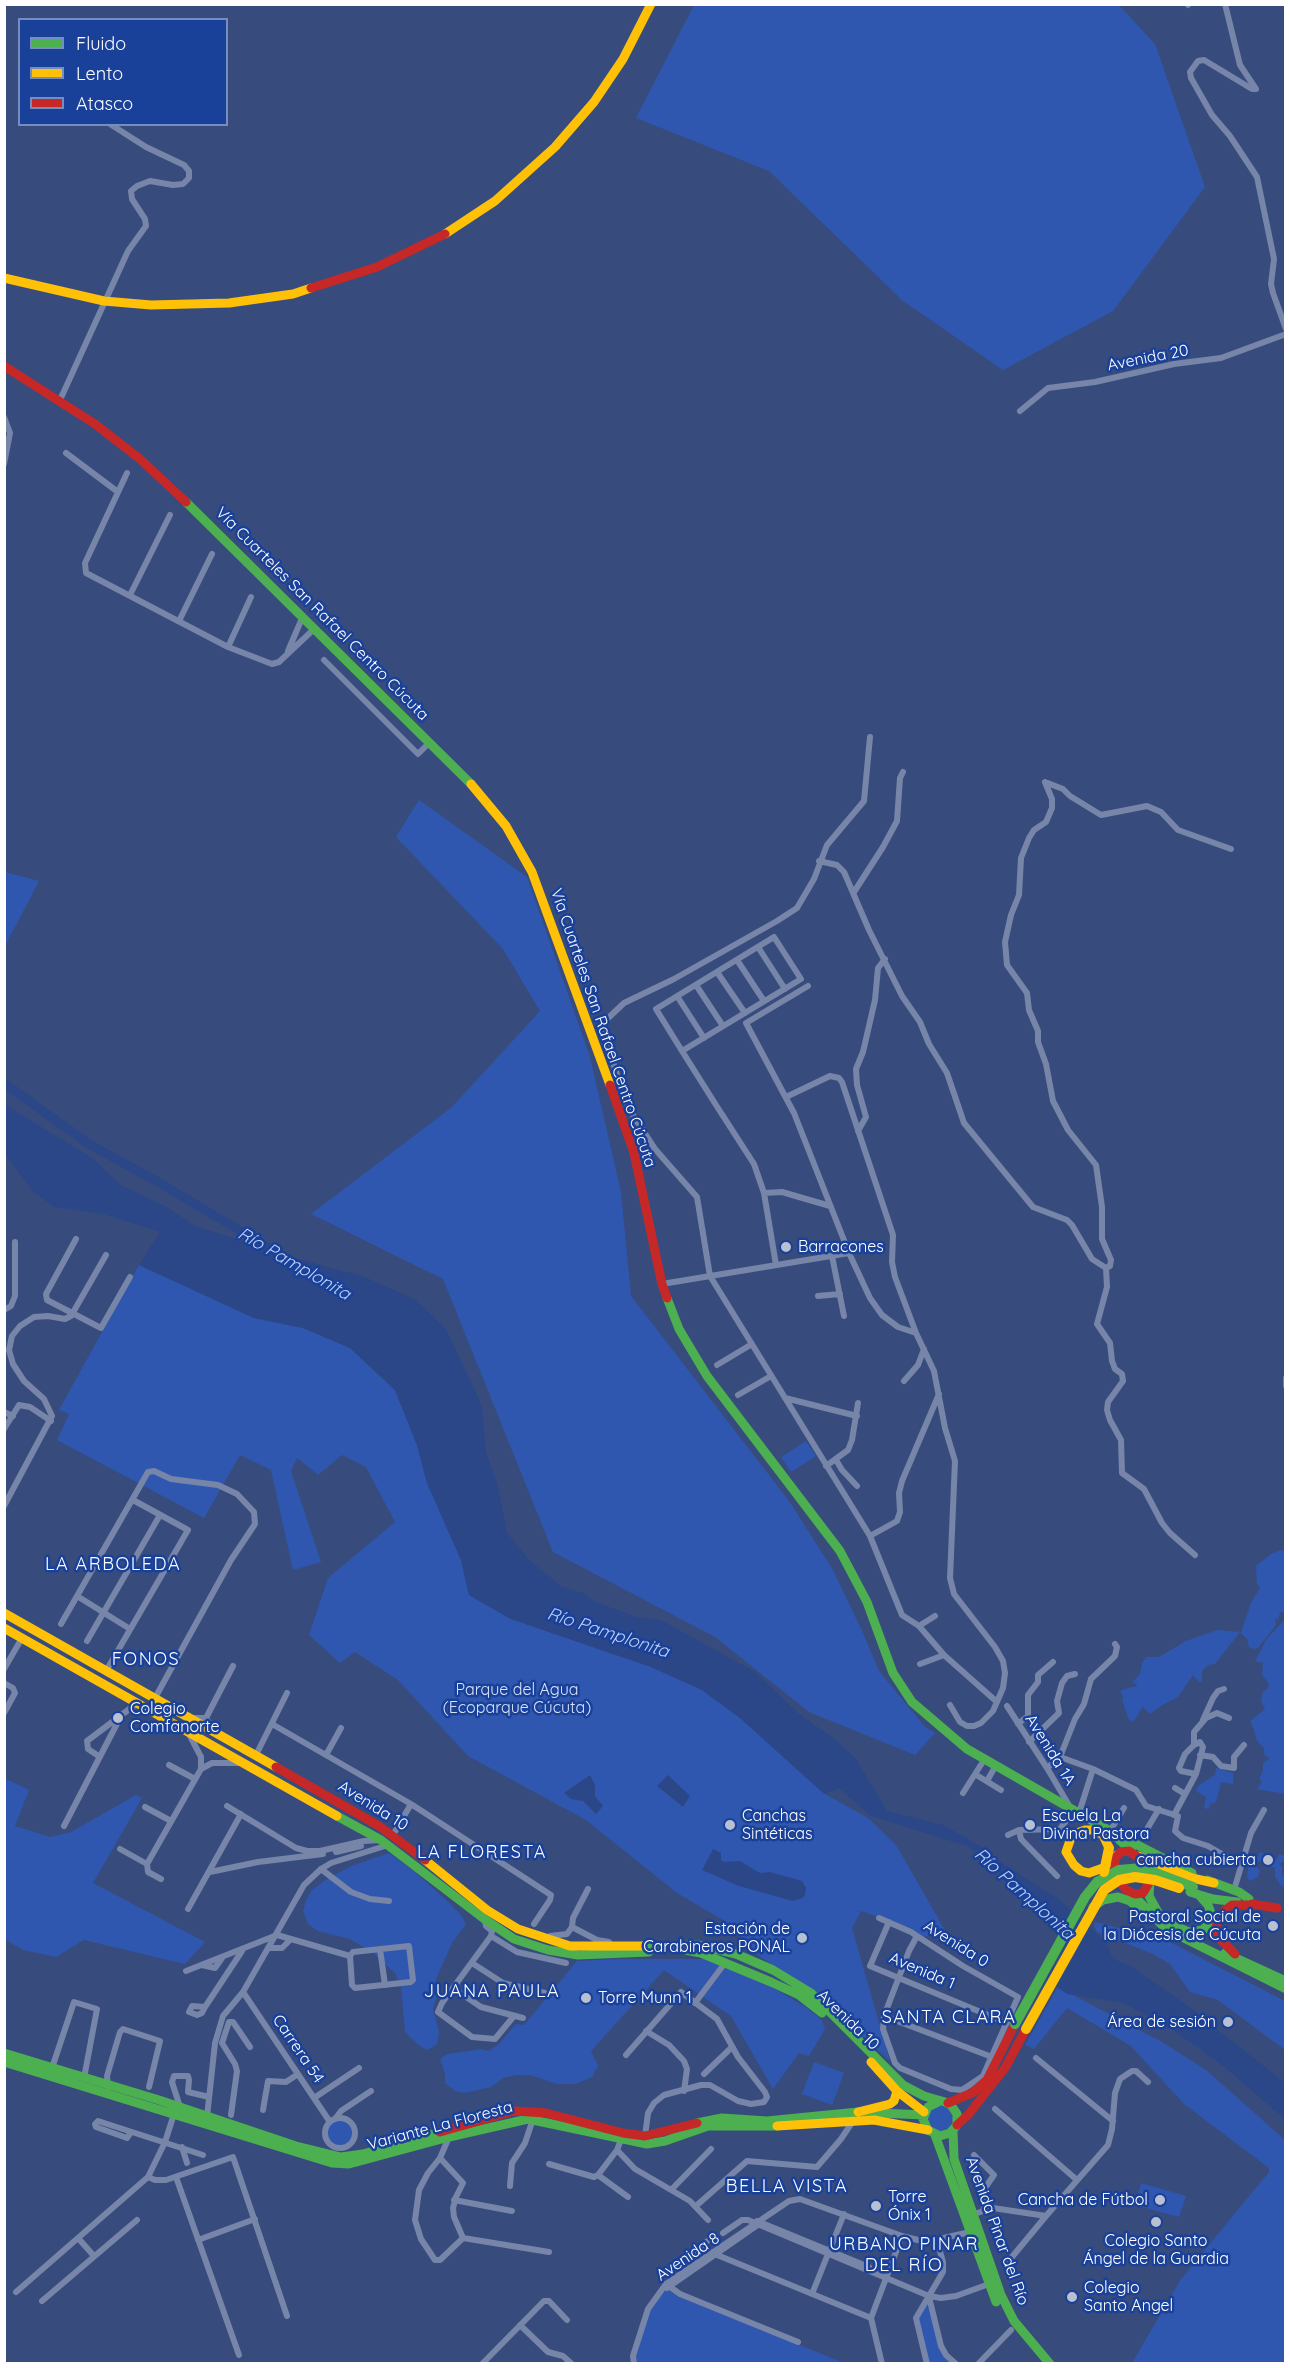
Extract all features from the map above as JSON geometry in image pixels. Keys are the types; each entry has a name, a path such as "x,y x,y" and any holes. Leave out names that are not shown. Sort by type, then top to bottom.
{"main road":[{"path":"4,278 104,301 151,305 205,304 293,294 377,267 440,237 495,201 555,147 606,85 623,59 651,4"},
{"name":"Vía Cuarteles San Rafael Centro Cúcuta","path":"4,366 60,400 140,459 203,517 462,773 492,809 512,836 532,872 634,1153 662,1284 679,1329 707,1376 840,1551 867,1602 888,1662 899,1685 920,1710 956,1741 984,1760 1105,1828 1135,1854"},
{"name":"Avenida 10","path":"4,1613 190,1718 212,1728 256,1755 503,1921 533,1930 570,1946 698,1945 720,1949 773,1970 811,1993 825,2011 884,2071 911,2091 944,2102"},
{"name":"Avenida 10","path":"4,1628 246,1764 364,1836 384,1840 486,1920 514,1939 564,1953 592,1956 690,1950 799,1995 825,2011"},
{"path":"200,1739 212,1728 214,1746"},
{"path":"1105,1828 1113,1842 1116,1856 1114,1870 1118,1881 1160,1922 1286,1981"},
{"path":"1105,1828 1214,1883"},
{"path":"1253,1902 1234,1890 1192,1878 1124,1851 1116,1856 1098,1872 1081,1871 1069,1860 1066,1852 1072,1835 1085,1830 1093,1830 1106,1839 1109,1848 1107,1864 1097,1882 1085,1897 1011,2023 982,2086 972,2093 931,2104 924,2113 924,2122 931,2132 945,2135 968,2115 1005,2068 1092,1908 1108,1886 1129,1878 1155,1880 1281,1910"},
{"path":"1097,1882 1119,1870 1142,1868 1194,1891 1207,1903 1211,1913 1210,1920 1203,1930 1185,1931 1160,1922 1150,1901 1150,1881 1145,1864 1135,1854"},
{"path":"1131,1893 1143,1893 1150,1881"},
{"path":"1092,1908 1103,1900 1118,1897 1130,1901 1208,1953 1286,1989"},
{"path":"1250,1965 1224,1945 1218,1937 1216,1927 1226,1908 1253,1902"},
{"name":"Variante La Floresta","path":"4,2053 84,2078 108,2090"},
{"name":"Variante La Floresta","path":"4,2062 177,2111 332,2163 349,2164 502,2114 526,2111 546,2113 620,2141 722,2118 767,2121 924,2113"},
{"name":"Avenida 10","path":"884,2071 897,2091 924,2113"},
{"path":"856,2116 890,2104 894,2101 897,2091"},
{"path":"944,2102 956,2112 955,2127"},
{"name":"Variante La Floresta","path":"177,2111 207,2117 243,2132"},
{"name":"Variante La Floresta","path":"434,2137 449,2137 533,2119 620,2141 647,2144 665,2141 708,2126 787,2126 856,2116 931,2132"},
{"name":"Avenida Pinar del Río","path":"955,2127 954,2159 979,2212 1007,2307 1014,2321 1050,2364"},
{"name":"Avenida Pinar del Río","path":"931,2132 940,2150 988,2283 1011,2330 1043,2364"},
{"path":"940,2150 948,2147 953,2151"}],"street":[{"path":"1225,4 1240,64 1256,89 1252,89 1204,60 1192,66 1191,78 1212,115 1256,173 1274,259 1273,293 1286,329"},
{"path":"60,400 128,251 146,226 145,219 132,199 131,191 150,181 173,185 183,184 189,178 189,171 184,165 146,147 113,126"},
{"name":"Avenida 20","path":"1020,411 1048,388 1095,382 1174,364 1221,358 1286,334"},
{"path":"4,417 10,433 4,464"},
{"path":"66,453 118,492"},
{"path":"127,473 84,568 86,573 228,647 272,664 279,662 303,630 303,616"},
{"path":"130,595 170,515"},
{"path":"179,621 212,554"},
{"path":"228,647 251,597"},
{"path":"303,630 315,630"},
{"path":"286,654 303,630"},
{"path":"324,660 418,754 430,742"},
{"path":"870,737 864,801 827,845 814,879 797,908 674,979 624,1003 604,1022 606,1040 625,1100 634,1117 655,1149 698,1197 710,1276 870,1536 902,1615 918,1626 944,1655 997,1702"},
{"path":"854,892 897,821 900,778 903,772"},
{"path":"1106,1268 1110,1266 1111,1260 1102,1239 1102,1207 1095,1165 1068,1130 1053,1101 1046,1064 1038,1042 1038,1031 1032,1018 1027,993 1006,965 1005,942 1019,894 1023,851 1034,830 1046,822 1051,815 1052,799 1045,782 1063,789 1070,796 1101,815 1147,806 1161,812 1178,830 1230,849"},
{"path":"819,861 837,865 844,872 869,930 902,996 920,1022 929,1044 951,1081 964,1123 1033,1207 1067,1220 1092,1259 1106,1268"},
{"path":"682,1051 801,980 774,937 656,1009 682,1051 754,1164 764,1193 776,1265"},
{"path":"758,947 785,989"},
{"path":"858,1131 866,1117 857,1085 856,1069 872,1011 878,968 885,958"},
{"path":"736,960 764,1001"},
{"path":"717,972 745,1013"},
{"path":"696,985 723,1026"},
{"path":"808,986 746,1023 786,1097 849,1253 875,1307 898,1327 916,1333"},
{"path":"677,996 704,1038"},
{"path":"786,1097 825,1077 839,1078 842,1082 892,1235 892,1262 896,1277 916,1333 934,1371 940,1392 945,1428 955,1461 950,1578 954,1594 995,1647 1003,1661 1005,1673 1003,1688 988,1718 974,1726 967,1726 960,1722 950,1706"},
{"path":"764,1193 782,1192 830,1206"},
{"path":"76,1239 45,1296 46,1300 101,1328 130,1277"},
{"path":"4,1310 11,1306 15,1296 15,1242"},
{"path":"662,1284 849,1253"},
{"path":"4,1506 51,1421 51,1410 44,1399 24,1381 12,1364 10,1345 14,1332 29,1319 44,1316 66,1319 72,1314 106,1255"},
{"path":"832,1256 844,1316"},
{"path":"1106,1268 1107,1287 1097,1324 1110,1343 1115,1369 1122,1374 1122,1381 1108,1402 1107,1410 1121,1440 1122,1473 1144,1489 1162,1523 1196,1555"},
{"path":"818,1296 840,1294"},
{"path":"717,1365 752,1344"},
{"path":"904,1381 918,1365 924,1348"},
{"path":"738,1395 771,1376"},
{"path":"1286,1378 1286,1386"},
{"path":"870,1536 897,1521 900,1512 899,1493 902,1481 940,1392"},
{"path":"785,1398 857,1416"},
{"path":"826,1466 848,1450 852,1440 858,1403"},
{"path":"4,1429 19,1405 30,1407 51,1421"},
{"path":"4,1412 13,1416"},
{"path":"836,1460 857,1486"},
{"path":"61,1624 148,1472 154,1471 171,1479 228,1489 249,1505 256,1518 253,1527 227,1567 155,1698"},
{"path":"106,1671 188,1530 133,1500"},
{"path":"87,1641 160,1515"},
{"path":"77,1596 130,1629"},
{"path":"918,1626 934,1616"},
{"path":"4,1669 22,1638"},
{"path":"1047,1767 1060,1757 1075,1719 1084,1704 1088,1684 1115,1656 1117,1647 1115,1644"},
{"path":"920,1664 944,1655"},
{"path":"1018,1724 1028,1716 1028,1695 1038,1682 1038,1675 1053,1662"},
{"path":"212,1728 233,1666"},
{"path":"1029,1742 1059,1713 1057,1701 1062,1683 1067,1676 1075,1674"},
{"path":"4,1683 13,1688 15,1694 4,1713"},
{"path":"1194,1745 1194,1732 1202,1722 1208,1706 1218,1691 1224,1689"},
{"path":"256,1755 287,1693"},
{"path":"100,1757 87,1749 87,1741 136,1704"},
{"name":"Avenida 1A","path":"1007,1706 1074,1810"},
{"path":"1202,1722 1217,1713 1230,1718"},
{"path":"64,1826 121,1716"},
{"path":"272,1724 411,1804 551,1895 533,1930 567,1934 588,1889"},
{"path":"326,1755 341,1728"},
{"path":"188,1732 201,1757 201,1769"},
{"path":"1196,1774 1181,1771 1179,1768 1183,1758 1194,1745 1201,1743 1203,1748 1196,1774 1174,1815 1179,1817 1175,1831 1183,1838 1208,1846 1241,1865"},
{"path":"1200,1755 1213,1757 1221,1766 1234,1768 1234,1757 1240,1745"},
{"name":"Avenida 1A","path":"1060,1757 1093,1769 1136,1790 1146,1806 1174,1815"},
{"path":"963,1793 984,1760"},
{"path":"161,1879 148,1872 147,1864 201,1769 212,1763 246,1764"},
{"path":"169,1765 195,1779"},
{"path":"987,1781 995,1767"},
{"path":"1008,1835 1019,1830 1060,1829 1074,1810 1093,1769"},
{"path":"978,1776 1001,1790"},
{"path":"1175,1788 1185,1794"},
{"path":"207,2117 223,2016 243,1992 304,1885 321,1869 384,1840 411,1804"},
{"path":"227,1806 297,1848 307,1851 320,1851 364,1836"},
{"path":"145,1807 171,1821"},
{"path":"1105,1828 1124,1808"},
{"path":"1143,1833 1159,1809"},
{"path":"1234,1890 1251,1833 1263,1810"},
{"path":"188,1909 241,1814"},
{"path":"1019,1830 1021,1839 1057,1876"},
{"path":"210,1872 258,1862 318,1855 384,1840"},
{"path":"120,1849 147,1864"},
{"path":"321,1869 351,1892 370,1899 389,1901"},
{"name":"Avenida 0","path":"879,1918 917,1936 963,1966 1018,1997 1011,2023"},
{"path":"486,1920 485,1925 492,1931 491,1936 442,2003 438,2012 472,2037 495,2039 514,2016"},
{"name":"Avenida 1","path":"889,1922 870,1966 1011,2023"},
{"path":"572,1927 602,1941 631,1942 639,1946"},
{"path":"186,1971 277,1935 350,1956"},
{"path":"491,1936 517,1952 566,1963"},
{"path":"883,2019 995,2057 983,2076 957,2091 900,2068 883,2029 883,2019 917,1936"},
{"path":"270,1948 282,1948 290,1940"},
{"path":"407,1946 410,1948 412,1981 354,1988 350,1956 353,1952 407,1946"},
{"path":"380,1949 385,1985"},
{"path":"205,2007 243,1950"},
{"path":"472,1963 503,1983 545,1993"},
{"path":"695,2003 725,1963"},
{"path":"453,1988 481,2007 523,2018"},
{"name":"Carrera 54","path":"243,1992 314,2098 332,2120"},
{"path":"626,2055 681,1992 717,2019 738,2058 767,2097 764,2102 744,2103 710,2085 701,2085 664,2095 654,2103 648,2113 645,2136"},
{"path":"52,2068 74,2002 97,2009 84,2078"},
{"path":"219,2043 227,2024 231,2022 250,2047"},
{"path":"108,2090 107,2076 120,2032 128,2029 160,2041 149,2087"},
{"path":"646,2031 669,2046 684,2061 687,2069 684,2091"},
{"path":"219,2043 237,2067 231,2115"},
{"path":"704,2074 732,2047"},
{"path":"1036,2058 1113,2121"},
{"path":"314,2098 359,2068"},
{"path":"1007,2263 1108,2145 1115,2094 1122,2076 1136,2071 1148,2082"},
{"path":"263,2110 268,2081 286,2082 298,2074"},
{"path":"16,2292 148,2176 177,2111 172,2082 174,2076 188,2076 188,2092 209,2097"},
{"path":"332,2120 349,2120 355,2128 355,2138 349,2146 339,2148 330,2144 325,2130 332,2120 341,2111 371,2091"},
{"path":"995,2109 1077,2180"},
{"path":"696,2206 747,2161 817,2167 841,2139 856,2116"},
{"path":"510,2186 512,2163 525,2143 533,2119"},
{"path":"131,2132 127,2138 96,2127 95,2124 98,2121 203,2155"},
{"path":"449,2137 440,2158 428,2173 417,2195 415,2210 417,2229 425,2248 435,2260 440,2260 463,2238"},
{"path":"549,2164 590,2177 598,2175 620,2141 635,2169 672,2189 696,2206 708,2220"},
{"path":"182,2147 187,2163"},
{"path":"672,2189 711,2149"},
{"path":"974,2155 994,2175 985,2188 987,2200 979,2212"},
{"path":"148,2176 160,2181 234,2157 287,2316"},
{"path":"440,2158 463,2183 454,2200 454,2217 463,2238"},
{"path":"598,2175 628,2197"},
{"path":"176,2177 239,2355"},
{"name":"Avenida 8","path":"634,2364 633,2356 642,2322 654,2298 666,2287 758,2222 795,2199 926,2242 970,2232"},
{"path":"454,2200 512,2211"},
{"path":"979,2212 997,2208 1046,2217"},
{"path":"812,2294 844,2214"},
{"path":"198,2240 255,2219"},
{"path":"42,2301 136,2220"},
{"path":"723,2233 742,2220 758,2222 930,2295 955,2293 988,2283"},
{"path":"670,2270 714,2236"},
{"path":"882,2364 871,2318 902,2236"},
{"path":"78,2238 94,2256"},
{"path":"463,2238 549,2252"},
{"path":"927,2364 916,2318 943,2272 943,2262 937,2241"},
{"path":"700,2247 871,2318"},
{"path":"666,2287 798,2342"},
{"path":"930,2295 941,2346 946,2355 956,2364"},
{"path":"482,2364 546,2300 567,2320"},
{"path":"520,2325 548,2352 563,2356 570,2363"},
{"path":"978,2364 1011,2330"}],"green space":[{"path":"694,5 1119,5 1155,44 1205,187 1113,311 1003,370 903,301 769,171 636,118"},
{"path":"419,800 527,877 590,1057 621,1192 631,1296 789,1501 833,1570 879,1671 925,1727 935,1733 915,1755 809,1712 715,1637 553,1552 443,1279 311,1214 452,1107 540,1011 503,949 396,837"},
{"path":"4,872 39,881 5,946"},
{"name":"Parque del Agua (Ecoparque Cúcuta)","path":"139,1265 254,1318 303,1328 350,1348 395,1390 417,1445 427,1483 461,1560 469,1595 511,1619 651,1667 702,1690 740,1718 825,1794 868,1818 896,1845 946,1932 923,1937 890,1921 861,1911 852,1928 890,2061 810,1990 759,1956 723,1920 677,1893 586,1820 468,1756 398,1680 355,1652 340,1663 309,1635 328,1578 395,1522 366,1467 342,1455 318,1475 297,1458 291,1471 321,1562 293,1570 271,1470 240,1455 204,1518 57,1440 69,1414 59,1410"},
{"path":"806,1441 816,1456 791,1472 781,1457"},
{"path":"1281,1550 1285,1551 1285,1611 1280,1613 1278,1619 1275,1619 1276,1625 1258,1648 1249,1647 1247,1639 1240,1632 1215,1664 1208,1665 1202,1671 1202,1681 1199,1682 1193,1675 1178,1697 1150,1714 1143,1707 1133,1722 1129,1720 1120,1691 1136,1687 1137,1684 1132,1683 1140,1674 1146,1657 1159,1657 1186,1641 1217,1630 1241,1632 1251,1603 1260,1588 1257,1584 1256,1566 1271,1554"},
{"path":"1285,1619 1285,1794 1257,1789 1262,1782 1259,1778 1263,1771 1263,1763 1270,1758 1264,1755 1264,1748 1257,1741 1250,1721 1265,1709 1261,1701 1263,1691 1269,1684 1262,1674 1263,1663 1255,1661 1266,1640"},
{"path":"1216,1768 1233,1773 1233,1784 1221,1782 1216,1802 1210,1804 1209,1809 1204,1808 1206,1797 1196,1791 1198,1786 1215,1775"},
{"path":"4,1778 29,1790 15,1826 50,1837 71,1832 136,1795 142,1798 93,1883 205,1942 185,1964 84,1940 56,1957 23,1950 6,1940 4,1935"},
{"path":"1260,1852 1277,1860 1279,1854 1285,1856 1285,1861 1279,1864 1282,1866 1282,1875 1285,1876 1282,1887 1276,1878 1279,1876 1275,1878 1275,1868 1257,1860 1256,1866 1260,1871 1258,1877 1249,1881 1247,1878 1249,1858 1256,1859"},
{"path":"389,1853 415,1872 445,1899 461,1915 466,1924 452,1943 435,1981 438,1992 433,2009 439,2032 437,2044 427,2050 405,2032 401,1987 395,1973 372,1952 350,1939 318,1931 308,1924 303,1911 312,1890 324,1881 349,1867"},
{"path":"1095,1922 1166,1940 1285,2001 1285,2050 1218,2000 1190,1992 1170,1964 1153,1954 1097,1932"},
{"path":"707,1959 721,1964 699,1994 664,1970 591,2051 598,2066 592,2077 575,2084 557,2084 530,2075 516,2075 503,2078 491,2087 465,2093 455,2091 445,2083 445,2073 440,2059 447,2054 482,2049 489,2051 499,2044 516,2024 524,2025 577,1961"},
{"path":"728,1965 757,1978 804,2006 821,2019 825,2029 809,2056 799,2053 773,2089 731,2016 703,1997"},
{"path":"1058,1987 1162,2042 1206,2070 1285,2140 1285,2363 1132,2363 1181,2279 1269,2172 1269,2168 1184,2104 1131,2046 1067,2008 1034,2049 1025,2045"},
{"path":"814,2062 844,2073 832,2105 802,2094"},
{"path":"937,2105 947,2107 954,2119 950,2128 941,2132 932,2129 927,2116"},
{"path":"340,2119 350,2123 354,2133 350,2143 340,2147 330,2143 326,2133 330,2123"},
{"name":"Cancha de Fútbol","path":"1141,2183 1186,2196 1179,2217 1135,2205"},
{"path":"668,2289 677,2296 840,2363 637,2364 636,2356 649,2312 660,2295"},
{"path":"929,2300 939,2346 953,2363 929,2363 918,2318"}],"water":[{"path":"4,1104 92,1158 122,1186 165,1206 195,1226 295,1258 365,1277 416,1300 446,1329 482,1406 486,1452 497,1483 507,1533 529,1560 561,1586 583,1593 598,1603 637,1617 661,1620 755,1672 798,1713 837,1741 856,1759 887,1811 943,1825 984,1848 1005,1865 1057,1898 1106,1942 1113,1959 1131,1966 1188,2006 1285,2083 1285,2119 1217,2061 1167,2026 1123,2003 1067,1994 1043,1977 1039,1967 1056,1967 1066,1946 1041,1914 992,1865 967,1846 871,1816 839,1788 825,1794 740,1718 702,1690 651,1667 511,1619 469,1595 461,1560 427,1483 417,1445 395,1390 350,1348 303,1328 254,1318 139,1265 160,1232 103,1214 54,1207 33,1191 5,1154"},
{"path":"590,1775 595,1785 595,1796 603,1806 596,1814 583,1801 571,1799 564,1793"},
{"path":"668,1775 690,1796 683,1807 657,1786"},
{"path":"713,1849 721,1853 721,1860 724,1862 740,1861 760,1873 770,1872 802,1881 806,1888 805,1895 793,1901 739,1886 702,1870"}],"waterway":[{"name":"Río Pamplonita","path":"4,1083 89,1144 288,1259"}],"traffic: fast":[{"path":"186,502 471,784"},
{"path":"667,1298 679,1329 707,1376 840,1551 867,1602 893,1673 912,1702 967,1749 1110,1831 1132,1852"},
{"path":"337,1816 381,1840 514,1939 548,1950 578,1955 649,1952"},
{"path":"1122,1837 1192,1873"},
{"path":"1015,2024 1085,1897 1097,1882 1119,1870 1142,1868 1193,1887"},
{"path":"1207,1880 1239,1892 1249,1899"},
{"path":"1150,1881 1149,1896 1160,1916"},
{"path":"1190,1892 1213,1899 1237,1902"},
{"path":"1131,1893 1166,1929 1286,1989"},
{"path":"1167,1922 1189,1932 1203,1930 1209,1923 1211,1913 1208,1905 1199,1895"},
{"path":"1093,1907 1103,1900 1118,1897 1130,1901 1137,1907"},
{"path":"643,1946 698,1945 736,1954 773,1970 811,1993 903,2085 924,2096 945,2102 951,2105 957,2114 957,2125 950,2133 940,2136 928,2130 923,2119 928,2107 940,2101"},
{"path":"685,1950 701,1953 771,1982 799,1995 822,2013"},
{"path":"1225,1953 1286,1981"},
{"path":"4,2053 159,2100 296,2146 341,2157 363,2154 440,2132"},
{"path":"4,2062 332,2163 349,2164 449,2137 528,2119 647,2144 665,2141 708,2126 777,2126"},
{"path":"697,2123 722,2118 767,2121 858,2112 924,2115"},
{"path":"953,2130 954,2159 1001,2295 1014,2321 1050,2364"},
{"path":"935,2135 996,2302"}],"traffic: slow":[{"path":"445,234 495,201 555,147 594,102 623,59 651,4"},
{"path":"4,278 104,301 151,305 229,303 293,294 311,288"},
{"path":"471,784 506,826 532,872 610,1085"},
{"path":"4,1613 276,1767"},
{"path":"4,1628 337,1816"},
{"path":"1109,1848 1103,1835 1093,1830 1085,1830 1072,1835 1066,1852 1074,1865 1081,1871 1089,1873 1103,1868 1117,1855"},
{"path":"1104,1872 1109,1848"},
{"path":"1138,1856 1192,1878 1214,1883"},
{"path":"425,1860 487,1910 518,1929 570,1946 643,1946"},
{"path":"1026,2029 1104,1890 1119,1880 1135,1877 1155,1880 1179,1888"},
{"path":"871,2062 897,2091 924,2112"},
{"path":"858,2112 890,2104 894,2101 897,2091"},
{"path":"777,2126 874,2120 928,2130"}],"traffic: jam":[{"path":"311,288 377,267 445,234"},
{"path":"4,366 95,424 140,459 186,502"},
{"path":"610,1085 634,1153 667,1298"},
{"path":"276,1767 379,1826 425,1860"},
{"path":"1129,1851 1142,1860 1148,1870 1150,1881 1143,1893 1135,1894 1126,1890 1115,1875 1115,1858 1121,1852 1129,1851"},
{"path":"1252,1904 1277,1908"},
{"path":"1235,1954 1218,1937 1216,1927 1218,1920 1232,1905 1257,1905"},
{"path":"948,2103 972,2093 987,2080 1015,2024"},
{"path":"957,2125 968,2115 1005,2068 1026,2029"},
{"path":"440,2132 514,2111 546,2113 623,2133 645,2136 697,2123"}],"place":[{"name":"Barracones","path":"786,1247"},
{"name":"Colegio Comfanorte","path":"118,1718"},
{"name":"Canchas Sintéticas","path":"730,1825"},
{"name":"Escuela La Divina Pastora","path":"1030,1825"},
{"name":"cancha cubierta","path":"1268,1860"},
{"name":"Pastoral Social de la Diócesis de Cúcuta","path":"1273,1926"},
{"name":"Estación de Carabineros PONAL","path":"802,1938"},
{"name":"Torre Munn 1","path":"586,1998"},
{"name":"Área de sesión","path":"1228,2022"},
{"name":"Cancha de Fútbol","path":"1160,2200"},
{"name":"Torre Ónix 1","path":"876,2206"},
{"name":"Colegio Santo Ángel de la Guardia","path":"1156,2222"},
{"name":"Colegio Santo Angel","path":"1072,2297"}],"district":[{"name":"LA ARBOLEDA","path":"113,1565"},
{"name":"FONOS","path":"146,1660"},
{"name":"LA FLORESTA","path":"482,1853"},
{"name":"JUANA PAULA","path":"492,1992"},
{"name":"SANTA CLARA","path":"949,2018"},
{"name":"BELLA VISTA","path":"787,2187"},
{"name":"URBANO PINAR DEL RÍO","path":"904,2255"}]}
